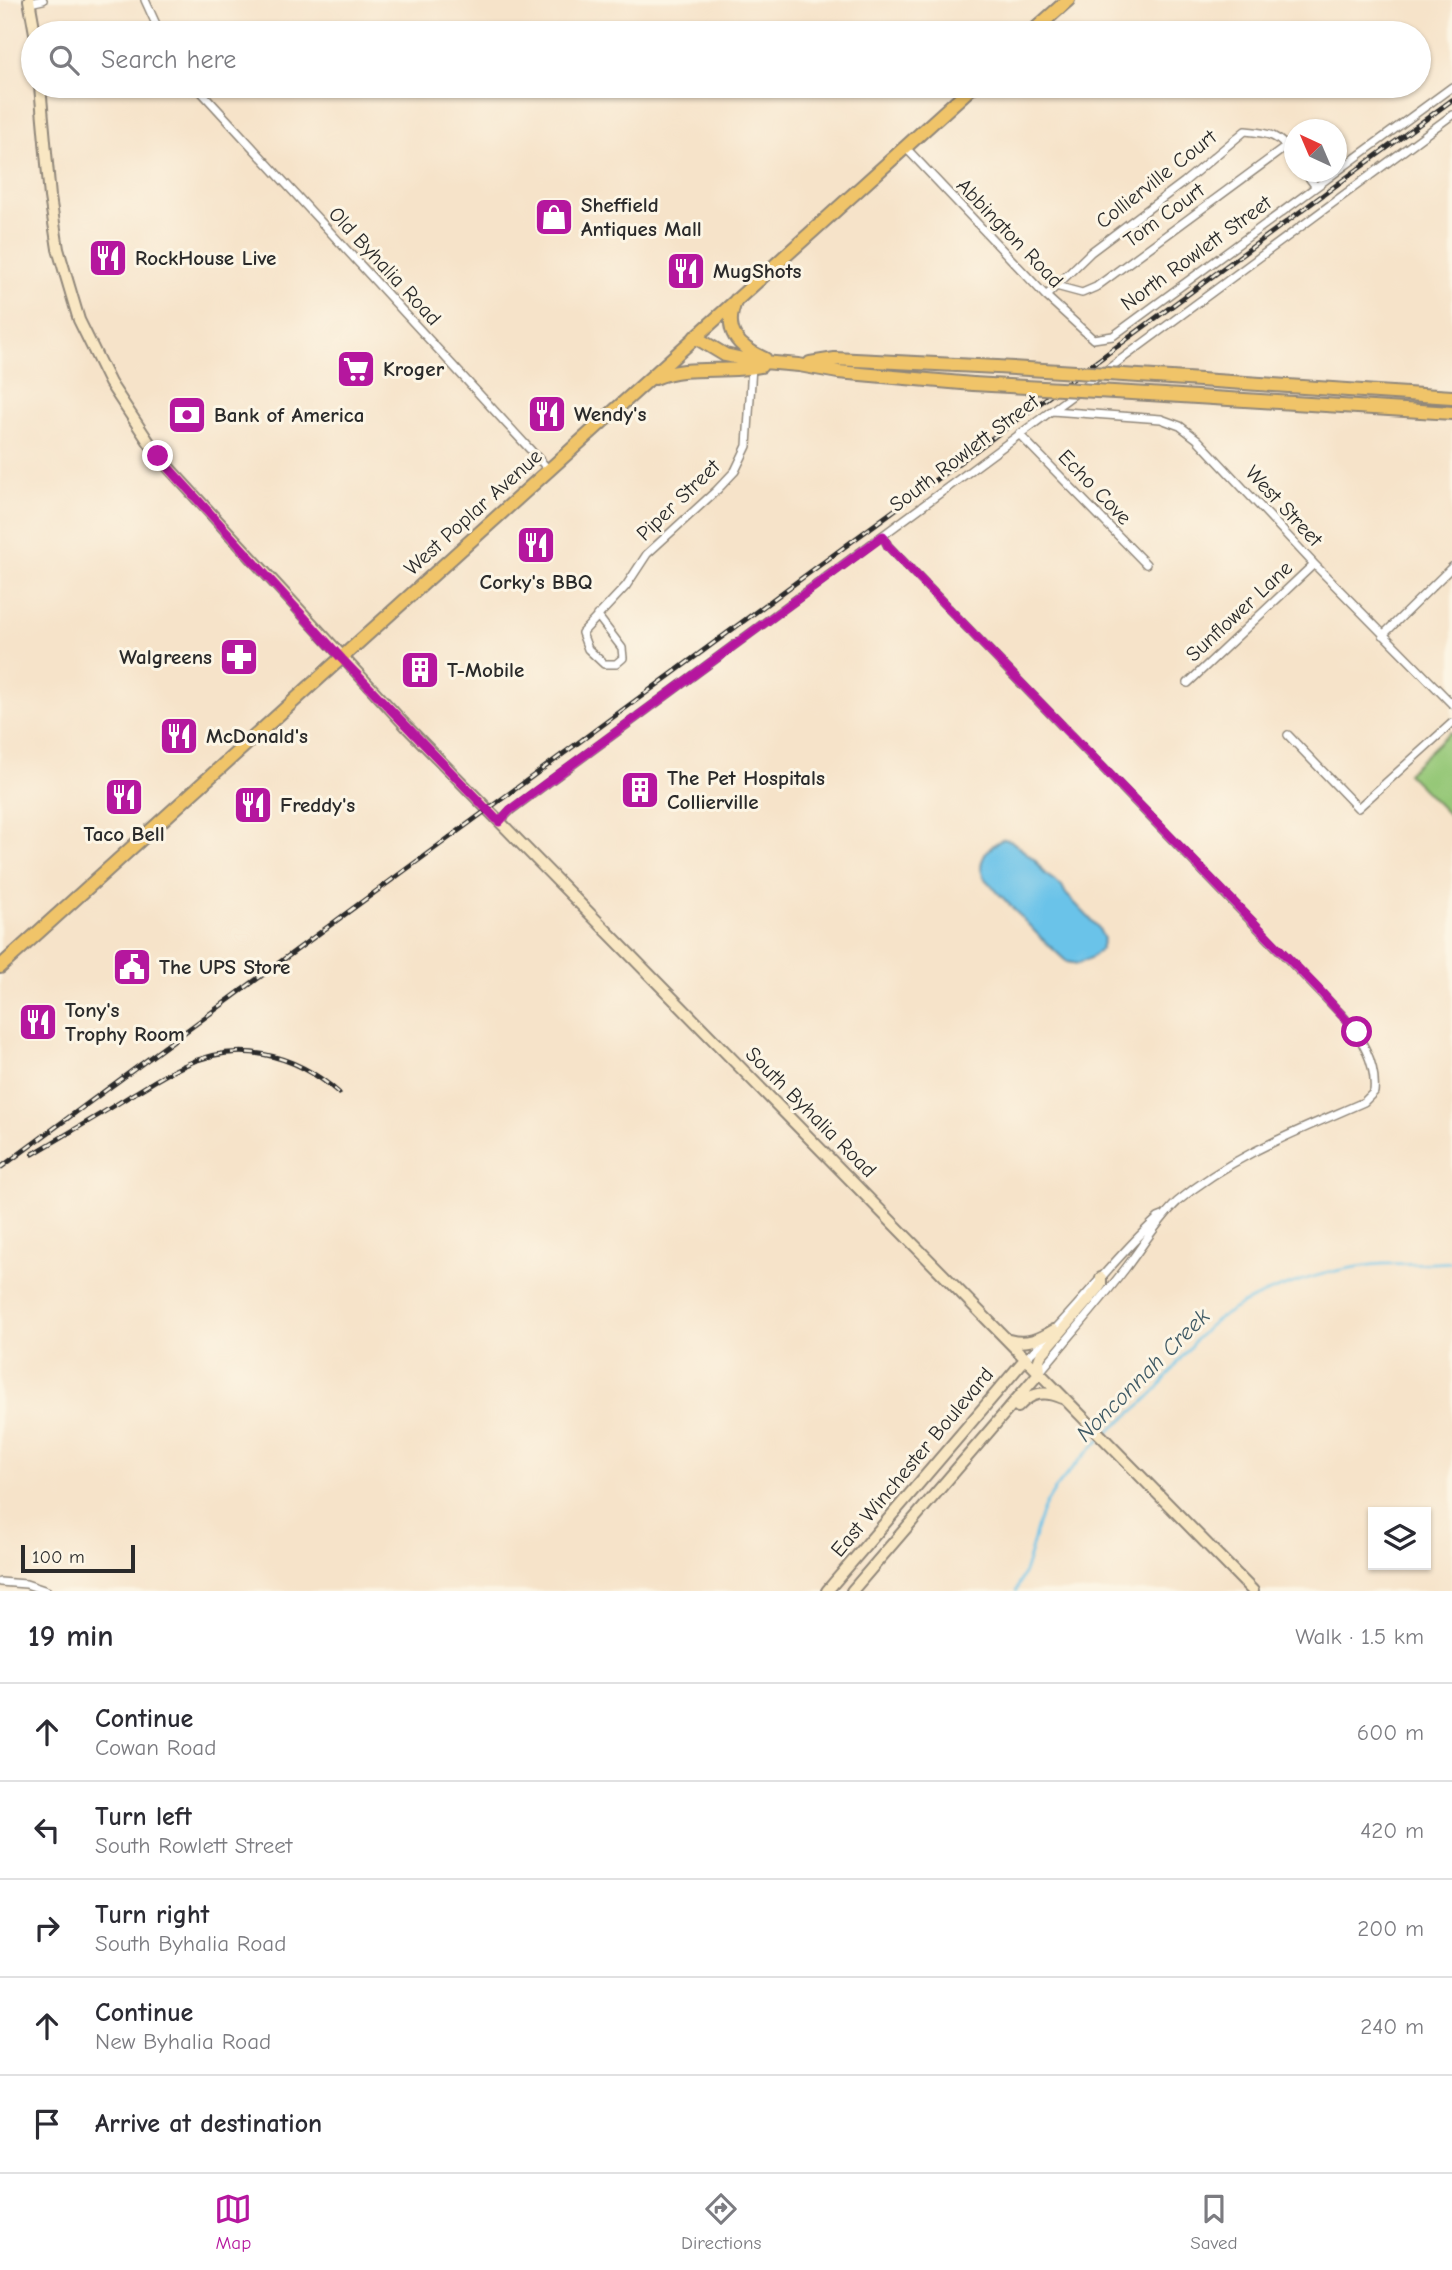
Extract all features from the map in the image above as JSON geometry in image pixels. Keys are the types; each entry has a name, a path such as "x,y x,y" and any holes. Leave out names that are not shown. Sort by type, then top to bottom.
{"main road":[{"path":"29,1 33,21"},
{"path":"1042,21 1059,3"},
{"name":"South Byhalia Road","path":"41,98 50,197 58,249 79,320 110,383 158,456 342,659 499,822 1253,1591"},
{"name":"West Poplar Avenue","path":"0,967 960,98"},
{"path":"737,299 732,310 732,330 752,361"},
{"path":"695,338 726,355 838,372 973,384 1452,413"},
{"path":"799,365 835,359 1452,397"},
{"path":"647,381 682,370 752,361"},
{"path":"1397,410 1401,393"},
{"name":"East Winchester Boulevard","path":"852,1591 1040,1372 1041,1355 1097,1290 1101,1278"},
{"path":"1009,1340 1034,1341 1054,1330"},
{"path":"954,1474 975,1439 1028,1377 1030,1363 1026,1358"},
{"name":"East Winchester Boulevard","path":"827,1591 1026,1358"},
{"path":"954,1474 960,1472 1024,1400 1036,1393 1049,1392 1068,1401"},
{"path":"900,1508 909,1526"}],"street":[{"path":"29,1 43,0"},
{"path":"145,0 155,21"},
{"name":"North Rowlett Street","path":"1093,339 1113,336 1452,87"},
{"name":"Old Byhalia Road","path":"207,98 548,469"},
{"name":"South Rowlett Street","path":"499,822 529,797 1452,115"},
{"name":"Collierville Court","path":"1046,296 1091,252 1184,182 1245,131 1271,133 1284,144"},
{"name":"Abbington Road","path":"905,147 1046,296 1093,339"},
{"name":"Tom Court","path":"1056,286 1082,293 1096,287 1284,148"},
{"path":"1312,182 1316,187"},
{"name":"Piper Street","path":"597,615 622,648 623,658 616,664 604,664 588,649 582,633 597,615 626,586 647,554 735,471 747,446 752,361"},
{"name":"West Street","path":"1051,411 1161,419 1180,426 1198,439 1314,564 1452,705"},
{"name":"Echo Cove","path":"1019,434 1146,564"},
{"path":"883,536 888,546 1352,1025 1365,1048 1374,1077 1374,1092 1364,1102 1261,1146 1194,1189 1164,1216 1118,1279 1040,1372"},
{"name":"Sunflower Lane","path":"1188,683 1314,564"},
{"path":"1383,635 1452,567"},
{"path":"1288,735 1358,808 1452,723"},
{"path":"1026,1358 1144,1231 1157,1218 1164,1216"},
{"path":"0,1582 26,1584 47,1591"}],"green space":[{"path":"1450,732 1452,734 1452,818 1407,773"}],"water":[{"path":"1003,839 1010,840 1035,860 1045,874 1062,886 1066,894 1098,927 1104,939 1101,949 1091,958 1078,964 1067,962 985,879 982,861 993,846"}],"waterway":[{"name":"Nonconnah Creek","path":"1106,1434 1152,1394 1209,1326 1245,1303 1292,1284 1340,1270 1383,1264 1452,1262"},
{"name":"Nonconnah Creek","path":"1016,1591 1039,1520 1048,1501 1069,1472 1101,1439"}],"railway":[{"path":"0,1168 1452,100"},
{"path":"33,1154 168,1074 202,1058 244,1052 264,1054 303,1068 339,1093"}],"place":[{"name":"Sheffield Antiques Mall","path":"554,217"},
{"name":"RockHouse Live","path":"108,258"},
{"name":"MugShots","path":"686,271"},
{"name":"Kroger","path":"356,369"},
{"name":"Wendy's","path":"547,414"},
{"name":"Bank of America","path":"187,415"},
{"name":"Corky's BBQ","path":"536,545"},
{"name":"Walgreens","path":"239,657"},
{"name":"T-Mobile","path":"420,670"},
{"name":"McDonald's","path":"179,736"},
{"name":"The Pet Hospitals Collierville","path":"640,790"},
{"name":"Taco Bell","path":"124,797"},
{"name":"Freddy's","path":"253,805"},
{"name":"The UPS Store","path":"132,967"},
{"name":"Tony's Trophy Room","path":"38,1022"}],"route":[{"path":"158,456 342,659 499,822 510,810 883,536 888,546 1357,1032"}]}
